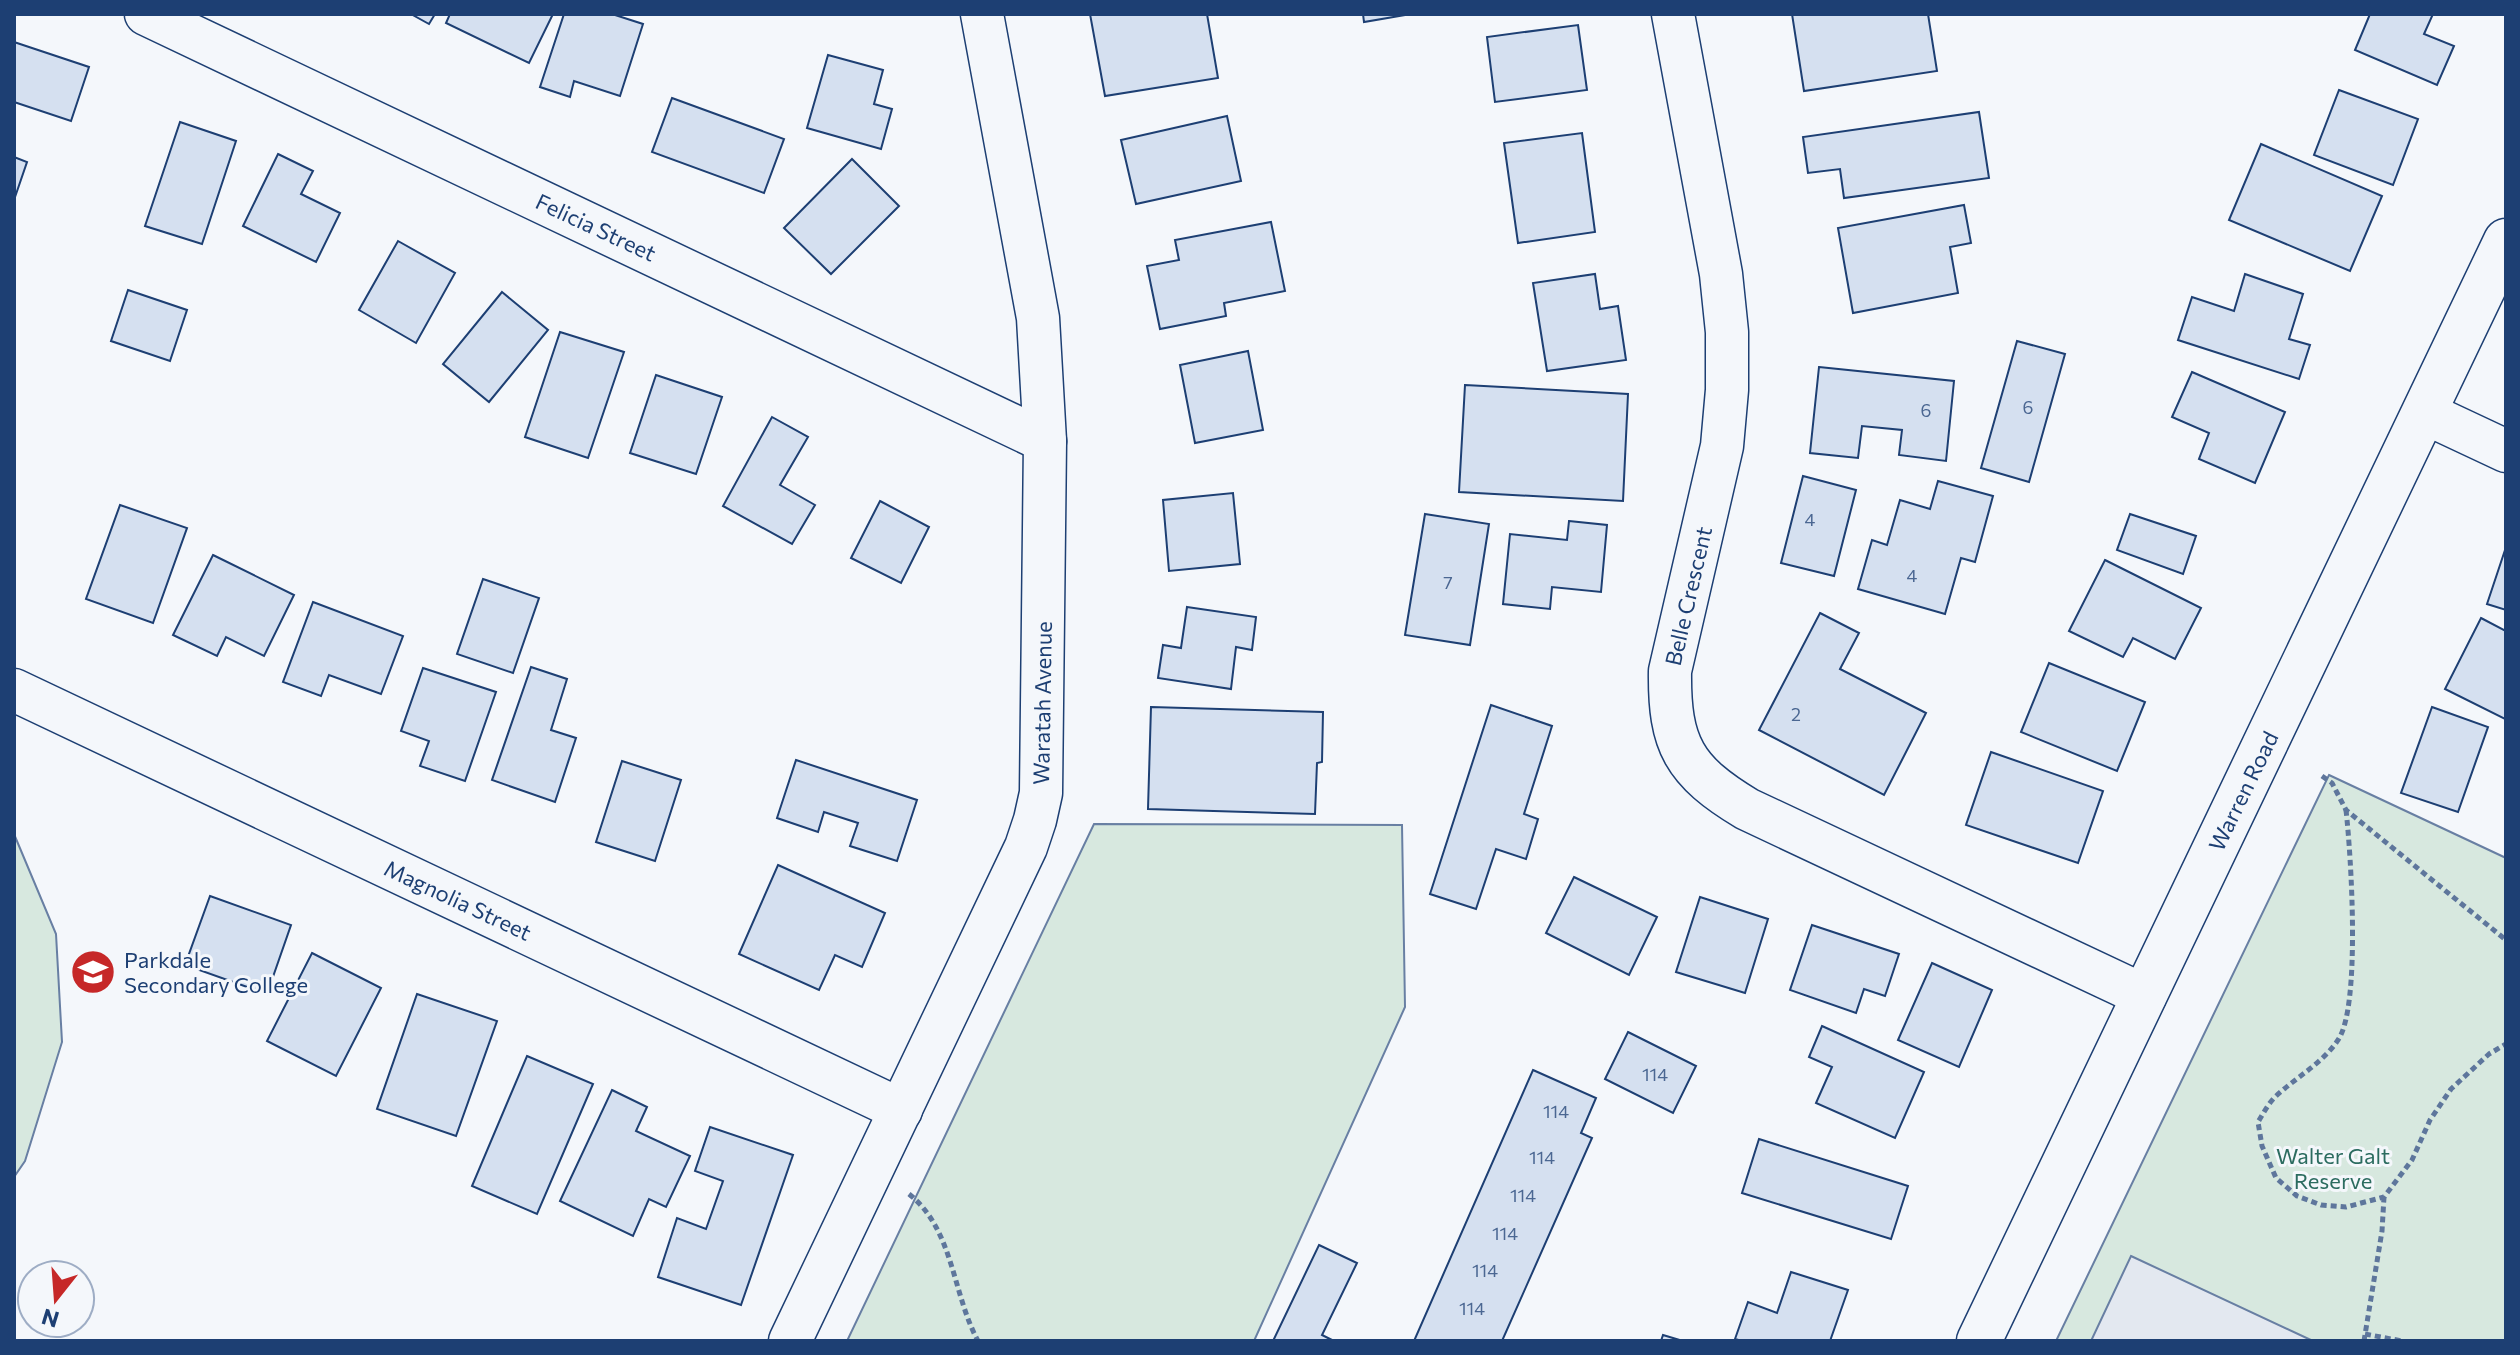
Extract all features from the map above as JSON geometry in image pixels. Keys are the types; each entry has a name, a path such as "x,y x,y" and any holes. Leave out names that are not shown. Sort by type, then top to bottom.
{"street":[{"name":"Felicia Street","path":"146,14 1045,441"},
{"name":"Waratah Avenue","path":"790,1341 1026,847 1041,793 1045,441 1038,318 982,14"},
{"name":"Belle Crescent","path":"1673,14 1721,274 1727,332 1727,390 1722,446 1670,671 1669,707 1676,739 1701,778 1747,809 2145,996"},
{"name":"Warren Road","path":"1979,1341 2506,241"},
{"path":"2425,413 2506,451"},
{"name":"Magnolia Street","path":"14,690 901,1110"}],"path":[{"path":"2322,776 2332,783 2346,810 2351,852 2350,1006 2340,1037 2322,1059 2273,1099 2258,1122 2262,1146 2276,1178 2297,1196 2321,1205 2346,1207 2384,1197"},
{"path":"2346,810 2506,940"},
{"path":"2402,1341 2364,1337 2382,1231 2384,1197 2412,1160 2430,1120 2451,1089 2489,1054 2506,1044"},
{"path":"873,1167 926,1208 939,1232 967,1320 978,1341"}],"green space":[{"name":"Walter Galt Reserve","path":"2329,775 2506,858 2506,1341 2056,1341"},
{"path":"1094,824 1402,825 1405,1007 1254,1341 847,1341"},
{"path":"14,834 56,934 62,1042 25,1161 14,1177"}],"shaded area":[{"path":"2131,1256 2313,1341 2091,1341"}],"building":[{"path":"411,14 435,14 429,24"},
{"path":"450,14 553,14 529,63 446,23"},
{"path":"564,14 612,14 643,24 620,96 574,81 570,97 540,87"},
{"path":"1090,14 1207,14 1218,78 1105,96"},
{"path":"1363,14 1411,14 1364,22"},
{"path":"1792,14 1928,14 1937,71 1804,91"},
{"path":"2370,14 2433,14 2424,34 2454,46 2437,85 2355,50"},
{"path":"1578,25 1587,90 1495,102 1487,37"},
{"path":"14,42 89,67 71,121 14,102"},
{"path":"828,55 883,70 874,104 892,109 881,149 807,128"},
{"path":"2339,90 2418,119 2393,185 2314,155"},
{"path":"672,98 784,139 764,193 652,152"},
{"path":"1979,112 1989,178 1844,198 1840,169 1808,173 1803,137"},
{"path":"1227,116 1241,181 1136,204 1121,140"},
{"path":"180,122 236,141 202,244 145,226"},
{"path":"1582,133 1595,232 1518,243 1504,143"},
{"path":"2261,144 2382,196 2350,271 2229,220"},
{"path":"278,154 313,171 301,194 340,213 316,262 243,226"},
{"path":"14,157 27,162 14,200"},
{"path":"852,159 899,206 831,274 784,228"},
{"path":"1964,205 1971,243 1950,247 1958,293 1853,313 1838,228"},
{"path":"1271,222 1285,291 1224,303 1226,316 1160,329 1147,266 1179,260 1175,240"},
{"path":"398,241 455,273 416,343 359,310"},
{"path":"1595,274 1600,309 1618,306 1626,360 1547,371 1533,283"},
{"path":"2245,274 2303,294 2289,339 2310,345 2299,379 2178,340 2192,297 2234,311"},
{"path":"128,290 187,310 170,361 111,341"},
{"path":"502,292 548,330 489,402 443,364"},
{"path":"560,332 624,352 588,458 525,437"},
{"path":"2017,341 2065,354 2029,482 1981,468"},
{"path":"1248,351 1263,430 1195,443 1180,365"},
{"path":"1819,367 1954,381 1946,461 1899,455 1902,430 1862,426 1858,458 1810,453"},
{"path":"2192,372 2285,412 2255,483 2199,459 2209,433 2172,417"},
{"path":"656,375 722,397 696,474 630,453"},
{"path":"1465,385 1628,394 1623,501 1459,492"},
{"path":"772,417 808,437 780,485 815,505 792,544 723,506"},
{"path":"1803,476 1856,490 1834,576 1781,563"},
{"path":"1938,481 1993,496 1975,562 1961,558 1945,614 1858,589 1872,540 1887,545 1900,500 1930,509"},
{"path":"1233,493 1240,564 1169,571 1163,500"},
{"path":"880,501 929,527 901,583 851,558"},
{"path":"120,505 187,528 153,623 86,599"},
{"path":"1425,514 1489,524 1470,645 1405,635"},
{"path":"2130,514 2196,536 2183,574 2117,550"},
{"path":"1569,521 1607,525 1601,592 1552,587 1550,609 1503,604 1510,534 1567,540"},
{"path":"2506,547 2506,610 2487,604"},
{"path":"213,555 294,595 264,656 226,637 217,656 173,635"},
{"path":"2105,560 2201,608 2175,659 2133,638 2123,657 2069,631"},
{"path":"483,579 539,598 513,673 457,654"},
{"path":"313,602 403,636 381,694 329,675 321,696 283,682"},
{"path":"1187,607 1256,617 1252,650 1236,647 1231,689 1158,678 1163,645 1181,648"},
{"path":"1820,613 1859,633 1840,669 1926,713 1884,795 1759,730"},
{"path":"2481,618 2506,631 2505,719 2445,689"},
{"path":"2049,663 2145,702 2117,771 2021,732"},
{"path":"531,667 567,679 551,730 576,738 555,802 492,780"},
{"path":"423,668 496,692 465,781 420,766 429,741 401,731"},
{"path":"1491,705 1552,726 1524,814 1538,819 1526,859 1496,849 1476,909 1430,894"},
{"path":"1151,707 1323,712 1322,762 1317,763 1315,814 1148,809"},
{"path":"2432,707 2488,727 2458,812 2401,793"},
{"path":"1991,752 2103,791 2078,863 1966,825"},
{"path":"796,760 917,800 897,861 850,846 858,823 824,812 818,832 777,818"},
{"path":"622,761 681,780 655,861 596,842"},
{"path":"778,865 885,913 862,967 835,955 819,990 739,954"},
{"path":"1574,877 1657,917 1629,975 1546,933"},
{"path":"210,896 291,925 267,994 185,965"},
{"path":"1700,897 1768,919 1745,993 1676,972"},
{"path":"1812,925 1899,954 1885,996 1864,989 1856,1013 1790,990"},
{"path":"312,953 381,988 336,1076 267,1041"},
{"path":"1932,963 1992,990 1959,1067 1898,1040"},
{"path":"417,994 497,1021 456,1136 377,1109"},
{"path":"1822,1026 1924,1072 1895,1138 1816,1103 1832,1067 1809,1057"},
{"path":"1628,1032 1696,1066 1673,1113 1605,1079"},
{"path":"527,1056 593,1084 537,1214 472,1186"},
{"path":"1533,1070 1596,1098 1581,1133 1592,1138 1502,1341 1414,1341"},
{"path":"612,1090 647,1107 636,1131 690,1156 666,1207 649,1199 633,1236 560,1201"},
{"path":"710,1127 793,1155 741,1305 658,1277 677,1218 706,1229 723,1181 695,1171"},
{"path":"1759,1139 1908,1186 1891,1239 1742,1193"},
{"path":"1319,1245 1357,1263 1322,1335 1334,1341 1273,1341"},
{"path":"1791,1272 1848,1290 1830,1341 1735,1339 1748,1302 1777,1313"},
{"path":"1663,1335 1683,1341 1661,1341"}],"place":[{"name":"Parkdale Secondary College","path":"93,972"}]}
